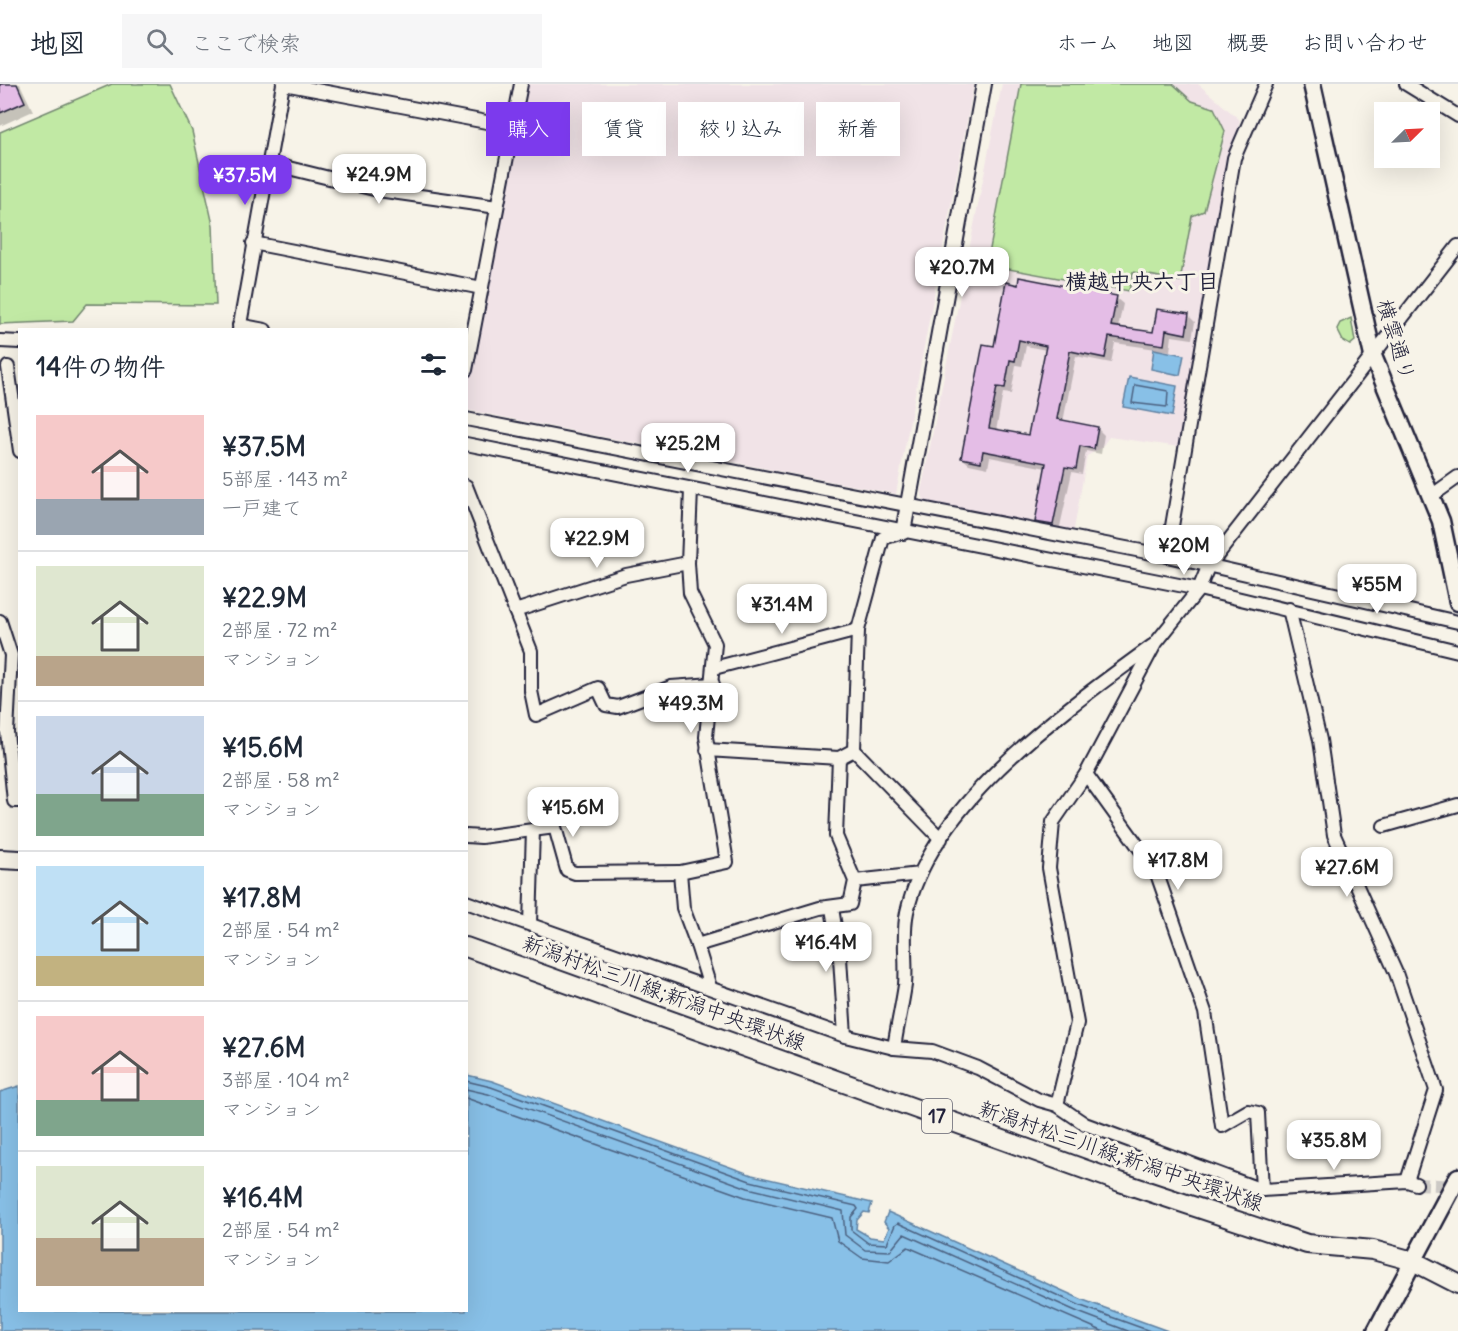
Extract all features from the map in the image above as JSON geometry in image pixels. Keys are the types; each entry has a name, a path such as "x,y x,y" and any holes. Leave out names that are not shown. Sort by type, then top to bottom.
{"main road":[{"name":"横雲通り","path":"1312,84 1372,356 1441,521 1458,602"},
{"path":"0,859 18,860"},
{"name":"新潟村松三川線;新潟中央環状線","path":"468,948 1120,1182 1307,1244 1373,1250 1413,1261 1458,1284"},
{"path":"1376,1331 1458,1177"}],"street":[{"path":"239,327 284,84 486,121"},
{"path":"518,102 521,84"},
{"path":"903,532 984,84"},
{"path":"1167,556 1234,158 1266,84"},
{"path":"1406,84 1458,116"},
{"path":"468,364 507,156"},
{"path":"268,163 378,190 498,207"},
{"path":"253,243 482,288"},
{"path":"1058,1105 1077,1023 1049,868 1053,822 1086,774 1155,644 1199,590 1208,567 1458,246"},
{"path":"0,340 18,342"},
{"path":"9,367 18,435"},
{"path":"468,419 1167,556 1458,622"},
{"path":"468,444 1199,590 1289,609 1458,651"},
{"path":"1430,497 1458,477"},
{"path":"468,836 482,837 555,827 567,870 576,873 680,872 727,862 706,737 713,684 715,644 690,593 688,563 691,490"},
{"path":"470,509 531,651 531,691 536,715 598,688 606,705 618,707 671,687 713,684"},
{"path":"903,532 883,537 858,630 854,750 941,839"},
{"path":"515,611 626,575 688,563"},
{"path":"468,903 845,1036 894,1048 932,1052 978,1068 1039,1100 1058,1105 1085,1124 1262,1190 1412,1183 1436,1090 1399,982 1334,835 1320,740 1289,609"},
{"path":"0,621 15,656 8,732 18,801 0,801"},
{"path":"714,668 858,630"},
{"path":"894,1048 904,985 907,914 920,874 941,839 978,791 1054,718 1155,644"},
{"path":"707,750 839,758 854,750"},
{"path":"697,945 820,908 850,904 855,881 836,836 839,758"},
{"path":"1086,774 1155,872 1205,1012 1222,1126 1248,1112 1258,1113 1262,1190"},
{"path":"1384,826 1458,805"},
{"path":"530,924 533,830"},
{"path":"680,872 683,908 710,987"},
{"path":"855,881 920,874"},
{"path":"832,908 840,958 845,1036"}],"shaded area":[{"path":"526,84 974,84 896,494 468,410 468,386 512,156 570,156 570,102 523,102"},
{"path":"1002,84 1198,84 1240,120 1231,152 1180,447 1109,437 1101,448 1087,456 1073,535 926,506 921,492"}],"green space":[{"path":"112,84 170,84 192,131 213,225 216,305 87,304 73,321 0,324 0,132"},
{"path":"1021,84 1173,84 1192,101 1214,108 1225,131 1204,211 1192,216 1180,281 1133,272 1129,291 987,265"},
{"path":"1351,318 1355,341 1350,345 1343,341 1337,329 1340,323"}],"water":[{"path":"1154,349 1184,355 1180,375 1151,369"},
{"path":"1129,377 1177,386 1172,416 1123,407"},
{"path":"468,1075 492,1081 752,1175 872,1203 869,1213 864,1212 857,1220 856,1229 870,1237 884,1239 889,1228 884,1222 888,1212 1083,1300 1168,1331 0,1331 0,1092 18,1086 18,1312 468,1312"}],"building":[{"path":"0,84 17,84 25,102 0,113"},
{"path":"1019,277 1117,296 1111,326 1153,332 1157,309 1189,314 1186,334 1166,330 1164,345 1109,337 1105,358 1070,351 1057,419 1098,427 1094,449 1080,446 1076,469 1065,467 1053,525 1035,522 1046,463 983,451 981,462 961,458 983,344 994,346 1006,282 1018,285","holes":["1019,340 1046,346 1028,435 989,428 997,387 1005,388 1010,360 1015,361"]}],"tunnel":[{"path":"1416,1184 1458,1186"}],"district":[{"name":"横越中央六丁目","path":"1142,281"}]}
